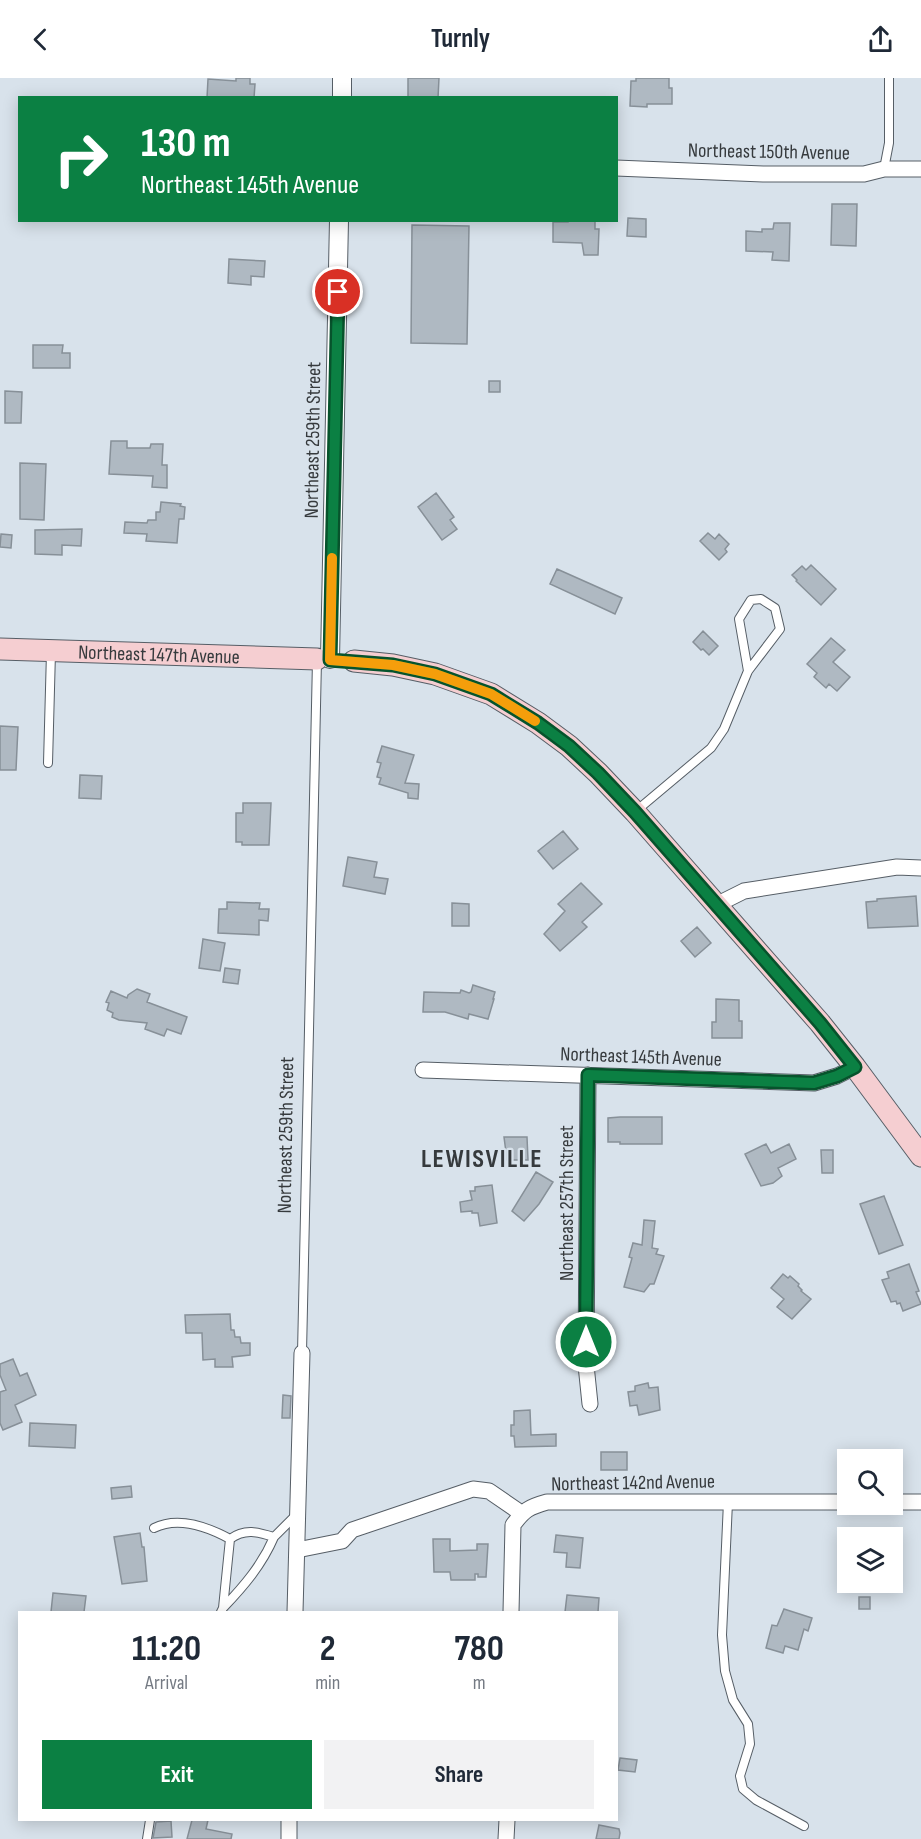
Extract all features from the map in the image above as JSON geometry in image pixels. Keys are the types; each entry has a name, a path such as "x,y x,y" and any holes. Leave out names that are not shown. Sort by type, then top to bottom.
{"main road":[{"name":"Northeast 147th Avenue","path":"0,649 324,659"},
{"path":"354,661 393,665 435,674 491,694 538,723 569,746 635,812 820,1023 921,1156"}],"street":[{"path":"342,78 342,96"},
{"name":"Northeast 150th Avenue","path":"618,168 763,174 864,174 884,169 921,169"},
{"name":"Northeast 259th Street","path":"324,659 339,222"},
{"path":"324,659 354,661"},
{"path":"716,905 744,891 897,867 921,868"},
{"name":"Northeast 145th Avenue","path":"423,1070 814,1083 837,1076 855,1067"},
{"name":"Northeast 257th Street","path":"588,1075 586,1365 590,1404"},
{"name":"Northeast 259th Street","path":"295,1611 302,1353"},
{"path":"297,1550 342,1541 352,1530 473,1489 489,1491 522,1514 513,1525 511,1611"},
{"name":"Northeast 142nd Avenue","path":"522,1514 531,1507 547,1502 837,1502"},
{"path":"903,1502 921,1502"},
{"path":"289,1821 289,1839"},
{"path":"506,1839 507,1821"}],"lane":[{"path":"884,169 889,143 889,78"},
{"path":"635,812 711,748 724,729 748,671 780,629 776,609 761,599 751,600 739,619 748,671"},
{"path":"48,763 51,651"},
{"name":"Northeast 259th Street","path":"302,1353 324,659"},
{"path":"728,1502 722,1635 725,1671 733,1700 748,1724 750,1744 740,1776 743,1789 756,1800 804,1826"},
{"path":"222,1610 247,1583 267,1553 273,1537 298,1513"},
{"path":"154,1528 168,1523 182,1522 208,1529 230,1539"},
{"path":"222,1610 230,1539 246,1531 273,1537"},
{"path":"147,1839 150,1821"}],"building":[{"path":"236,78 250,78 250,84 255,84 254,96 207,96 208,79 236,81"},
{"path":"408,78 439,78 438,96 408,96"},
{"path":"636,78 669,78 669,88 672,88 672,104 647,104 647,107 630,106 631,81 636,81"},
{"path":"832,204 857,204 856,246 831,245"},
{"path":"628,218 646,219 646,237 627,236"},
{"path":"553,222 595,222 595,229 599,229 598,255 584,255 582,243 553,242"},
{"path":"774,223 790,223 789,261 772,260 773,252 746,251 746,231 762,232 762,229 773,229"},
{"path":"412,225 469,226 467,344 411,343"},
{"path":"229,259 265,261 264,277 251,276 251,285 228,283"},
{"path":"33,345 63,345 62,353 70,353 70,368 33,368"},
{"path":"489,381 500,381 500,392 489,392"},
{"path":"5,391 22,392 21,423 5,423"},
{"path":"111,441 127,441 127,448 150,448 151,444 163,444 162,465 167,465 167,488 152,487 153,476 109,474"},
{"path":"20,463 46,464 44,520 20,519"},
{"path":"436,493 454,517 450,520 457,529 442,540 418,507"},
{"path":"161,502 181,504 180,506 185,507 184,519 179,519 177,543 146,541 147,534 124,533 125,522 147,523 148,520 156,520 156,512 160,512"},
{"path":"82,529 81,546 62,545 62,555 35,554 35,530"},
{"path":"708,533 715,539 719,534 729,544 725,549 727,552 719,560 700,541"},
{"path":"1,534 12,535 11,548 0,547"},
{"path":"811,565 836,589 821,605 792,575 802,566 806,570"},
{"path":"557,569 622,598 615,614 550,584"},
{"path":"703,631 718,646 709,655 693,642"},
{"path":"831,638 845,650 833,662 850,677 837,691 829,684 826,688 814,677 817,673 807,664"},
{"path":"0,726 18,727 16,770 0,770"},
{"path":"382,746 414,755 405,783 419,784 418,799 408,798 408,793 379,784 381,778 377,777 381,763 377,762"},
{"path":"80,775 102,776 101,799 79,798"},
{"path":"243,803 271,803 269,845 242,845 242,842 236,842 236,813 243,813"},
{"path":"563,831 578,849 553,869 538,851"},
{"path":"348,857 377,862 374,877 388,879 385,894 343,886"},
{"path":"581,883 602,904 582,922 587,927 560,951 544,934 565,911 558,904"},
{"path":"916,896 918,926 868,928 866,902"},
{"path":"227,902 260,903 259,909 269,909 268,921 259,920 259,935 218,933 219,909 227,909"},
{"path":"452,903 469,904 469,926 452,926"},
{"path":"697,927 711,943 695,957 681,941"},
{"path":"203,939 225,943 220,971 199,968"},
{"path":"225,968 240,970 238,984 223,982"},
{"path":"473,985 495,992 488,1019 469,1014 468,1019 445,1012 423,1012 424,992 460,993 461,990 469,993"},
{"path":"137,989 150,994 147,1002 187,1017 181,1034 167,1029 164,1036 145,1029 147,1023 112,1017 113,1013 107,1010 109,1003 106,1002 111,991 127,998"},
{"path":"716,999 739,1000 742,1038 712,1038 712,1022 716,1022"},
{"path":"662,1117 662,1144 608,1142 608,1118"},
{"path":"504,1137 527,1137 528,1160 507,1160"},
{"path":"766,1144 771,1153 789,1144 796,1159 778,1168 782,1176 773,1183 761,1186 745,1154"},
{"path":"821,1150 833,1150 833,1173 822,1173"},
{"path":"536,1172 553,1182 539,1204 524,1221 512,1211"},
{"path":"492,1185 497,1223 480,1226 478,1213 461,1212 460,1202 472,1200 470,1191 475,1191 475,1187"},
{"path":"884,1196 903,1245 879,1254 860,1204"},
{"path":"644,1220 655,1221 652,1248 658,1249 656,1254 664,1256 654,1284 650,1284 644,1292 624,1287 632,1258 629,1257 633,1243 642,1245"},
{"path":"909,1264 919,1291 916,1292 921,1304 903,1311 900,1303 891,1302 882,1280 889,1278 887,1272"},
{"path":"783,1274 788,1278 790,1276 799,1284 801,1291 811,1299 792,1319 777,1307 784,1299 771,1288"},
{"path":"230,1314 231,1330 234,1330 235,1337 240,1337 241,1343 250,1343 250,1355 232,1357 233,1367 215,1367 215,1359 203,1360 202,1333 186,1333 185,1315"},
{"path":"13,1359 20,1376 27,1373 36,1395 15,1405 22,1422 3,1430 0,1423 0,1392 6,1390 0,1375 0,1364"},
{"path":"648,1383 649,1388 658,1387 660,1410 639,1415 637,1405 630,1406 628,1392 635,1391 635,1386"},
{"path":"283,1395 291,1396 290,1418 282,1418"},
{"path":"530,1410 531,1435 556,1434 556,1446 515,1447 514,1436 511,1436 514,1411"},
{"path":"30,1423 76,1425 75,1448 29,1446"},
{"path":"601,1452 627,1452 627,1470 601,1470"},
{"path":"131,1486 132,1497 112,1499 111,1488"},
{"path":"140,1533 142,1547 144,1547 147,1581 122,1584 114,1537"},
{"path":"556,1535 583,1538 580,1568 566,1567 567,1553 554,1552"},
{"path":"433,1539 450,1539 450,1551 477,1550 477,1544 488,1544 486,1577 478,1577 478,1574 475,1574 475,1580 451,1580 450,1572 434,1572"},
{"path":"53,1593 86,1596 84,1611 51,1611"},
{"path":"567,1595 599,1598 598,1611 565,1611"},
{"path":"859,1597 870,1597 870,1609 859,1609"},
{"path":"784,1609 812,1618 808,1631 804,1629 798,1650 785,1646 783,1653 766,1648 772,1625 777,1626"},
{"path":"620,1758 637,1760 635,1772 618,1770"},
{"path":"171,1821 172,1837 153,1838 156,1822"},
{"path":"192,1821 208,1821 206,1829 232,1834 231,1839 187,1839"},
{"path":"599,1825 619,1829 619,1839 596,1839"}],"slow traffic":[{"path":"332,558 330,660 393,665 435,674 491,694 535,721"}],"district":[{"name":"LEWISVILLE","path":"482,1158"}],"route":[{"path":"338,292 330,660 393,665 435,674 491,694 538,723 569,746 635,812 820,1023 855,1067 837,1076 814,1083 588,1075 586,1342"}]}
